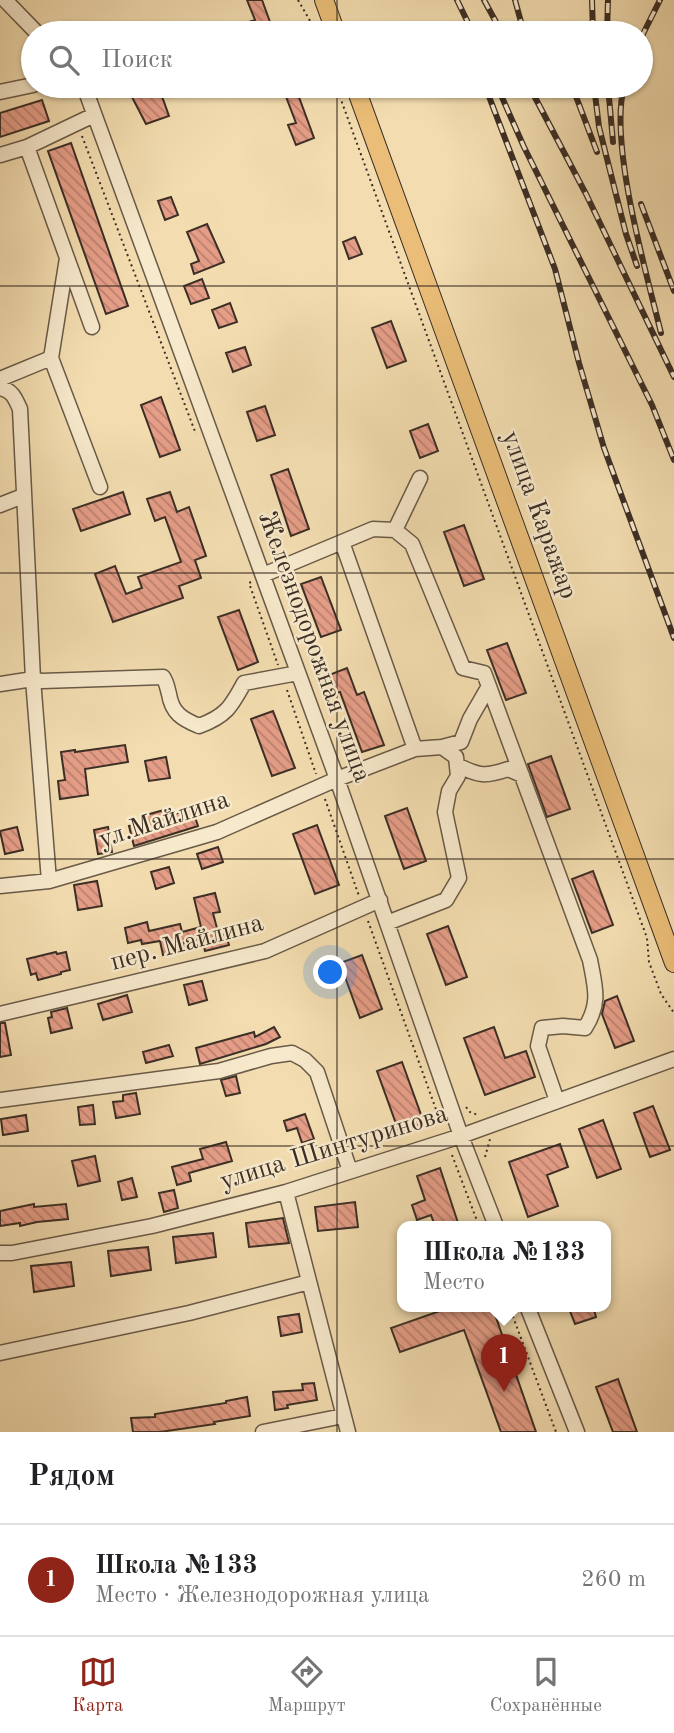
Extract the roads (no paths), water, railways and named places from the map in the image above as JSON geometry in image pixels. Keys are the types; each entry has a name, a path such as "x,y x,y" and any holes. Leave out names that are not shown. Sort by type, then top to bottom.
{"main road":[{"path":"324,0 332,21"},
{"name":"улица Каражар","path":"359,98 674,963"}],"street":[{"path":"5,0 25,21"},
{"path":"0,92 21,88"},
{"name":"Железнодорожная улица","path":"88,98 337,779 461,1136 494,1221"},
{"path":"0,155 27,147 94,115"},
{"path":"27,147 92,327"},
{"path":"68,257 51,358 100,487"},
{"path":"49,881 33,679 20,409 15,396 3,385 51,358"},
{"path":"395,530 420,478"},
{"path":"0,505 23,496"},
{"path":"262,575 373,529 395,530 412,544 463,668 484,673 590,960 596,995 593,1014 585,1028 542,1028 538,1046 557,1101"},
{"path":"342,542 415,749"},
{"path":"0,684 33,679 42,681 163,677 167,683 172,708 183,720 199,726 225,714 244,683 298,673"},
{"path":"442,747 461,742 470,719 489,686"},
{"path":"387,923 446,900 459,878 445,812 449,792 458,776 456,757 442,747"},
{"name":"ул.Майлина","path":"0,886 49,881 217,832 337,779 415,749 442,747"},
{"path":"457,765 475,775 490,775 508,769 522,775"},
{"name":"пер. Майлина","path":"0,1014 265,951 380,900"},
{"path":"0,1100 219,1070 271,1056 292,1054 306,1060 317,1072 350,1171"},
{"name":"улица Шинтуринова","path":"0,1253 152,1226 286,1192 461,1136 674,1059"},
{"path":"286,1192 348,1432"},
{"path":"0,1353 189,1313 309,1282"},
{"path":"529,1312 577,1432"},
{"path":"263,1432 343,1416"}],"railway":[{"path":"457,0 467,21"},
{"path":"484,0 495,21"},
{"path":"515,0 521,21"},
{"path":"592,0 593,21"},
{"path":"607,21 608,0"},
{"path":"650,21 660,0"},
{"path":"490,98 555,269 604,448 674,638"},
{"path":"502,98 652,405 674,460"},
{"path":"535,98 586,194 674,377"},
{"path":"577,98 597,152"},
{"path":"595,98 599,127 626,234 637,266"},
{"path":"609,98 613,142"},
{"path":"623,98 621,141 625,174 661,333"},
{"path":"641,204 674,291"}],"place":[{"name":"Школа №133","path":"504,1392"}]}
